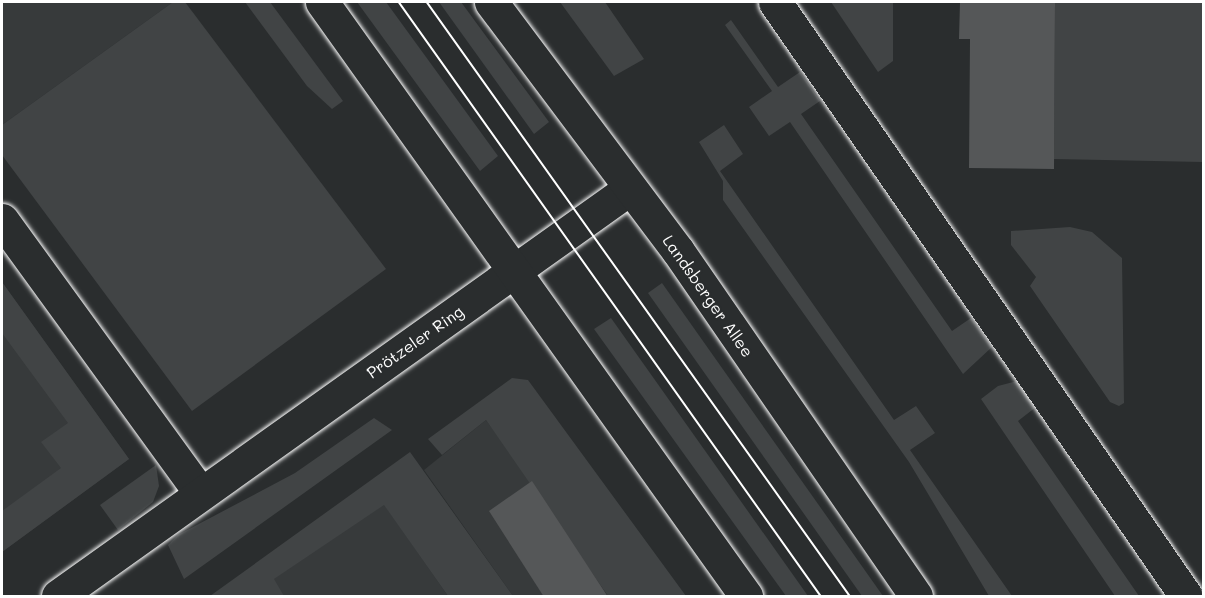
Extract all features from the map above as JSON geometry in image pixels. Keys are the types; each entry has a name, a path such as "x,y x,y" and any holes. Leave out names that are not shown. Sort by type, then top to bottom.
{"street":[{"path":"322,2 517,270 746,597"},
{"name":"Landsberger Allee","path":"491,2 629,189 916,597"},
{"path":"775,2 1186,597"},
{"name":"Prötzeler Ring","path":"58,597 200,493 629,189"},
{"path":"2,220 200,493"}],"shaded area":[{"path":"2,2 173,2 2,125"},
{"path":"173,2 185,2 386,269 192,411 2,155 2,125"},
{"path":"245,2 270,2 343,101 332,109 307,86"},
{"path":"357,2 386,2 498,156 480,171"},
{"path":"439,2 461,2 549,122 534,134"},
{"path":"560,2 605,2 644,59 614,76"},
{"path":"831,2 893,2 893,61 878,72"},
{"path":"1055,2 1203,2 1203,162 1054,159"},
{"path":"731,20 778,87 800,72 820,101 801,114 952,331 971,318 992,347 963,374 790,122 769,136 749,107 772,91 725,25"},
{"path":"724,125 743,154 720,171 894,420 916,406 935,433 910,450 1012,596 989,596 909,462 723,200 723,181 699,142"},
{"path":"1070,227 1092,232 1122,258 1124,403 1119,406 1110,402 1030,286 1036,277 1011,245 1011,231"},
{"path":"2,282 129,459 2,552"},
{"path":"2,282 129,459 2,552 2,511 61,468 41,442 68,423 2,333"},
{"path":"662,283 883,596 862,596 648,293"},
{"path":"611,318 808,596 786,596 594,329"},
{"path":"512,378 528,380 686,596 608,596 486,420 442,455 428,439"},
{"path":"1021,380 1036,407 1018,421 1139,596 1115,596 981,399 998,386"},
{"path":"374,418 392,430 184,579 168,545 178,535 295,473"},
{"path":"486,420 532,481 608,596 513,596 424,470"},
{"path":"410,452 513,596 448,596 384,505 274,579 284,596 210,596"},
{"path":"156,465 159,486 153,502 118,530 100,505"},
{"path":"384,504 448,596 249,596 273,579"}],"building":[{"path":"960,2 1055,2 1054,169 969,168 970,39 959,39"},
{"path":"532,481 608,597 544,597 489,511"}],"tram line":[{"path":"399,2 821,596"},
{"path":"427,2 850,596"}]}
